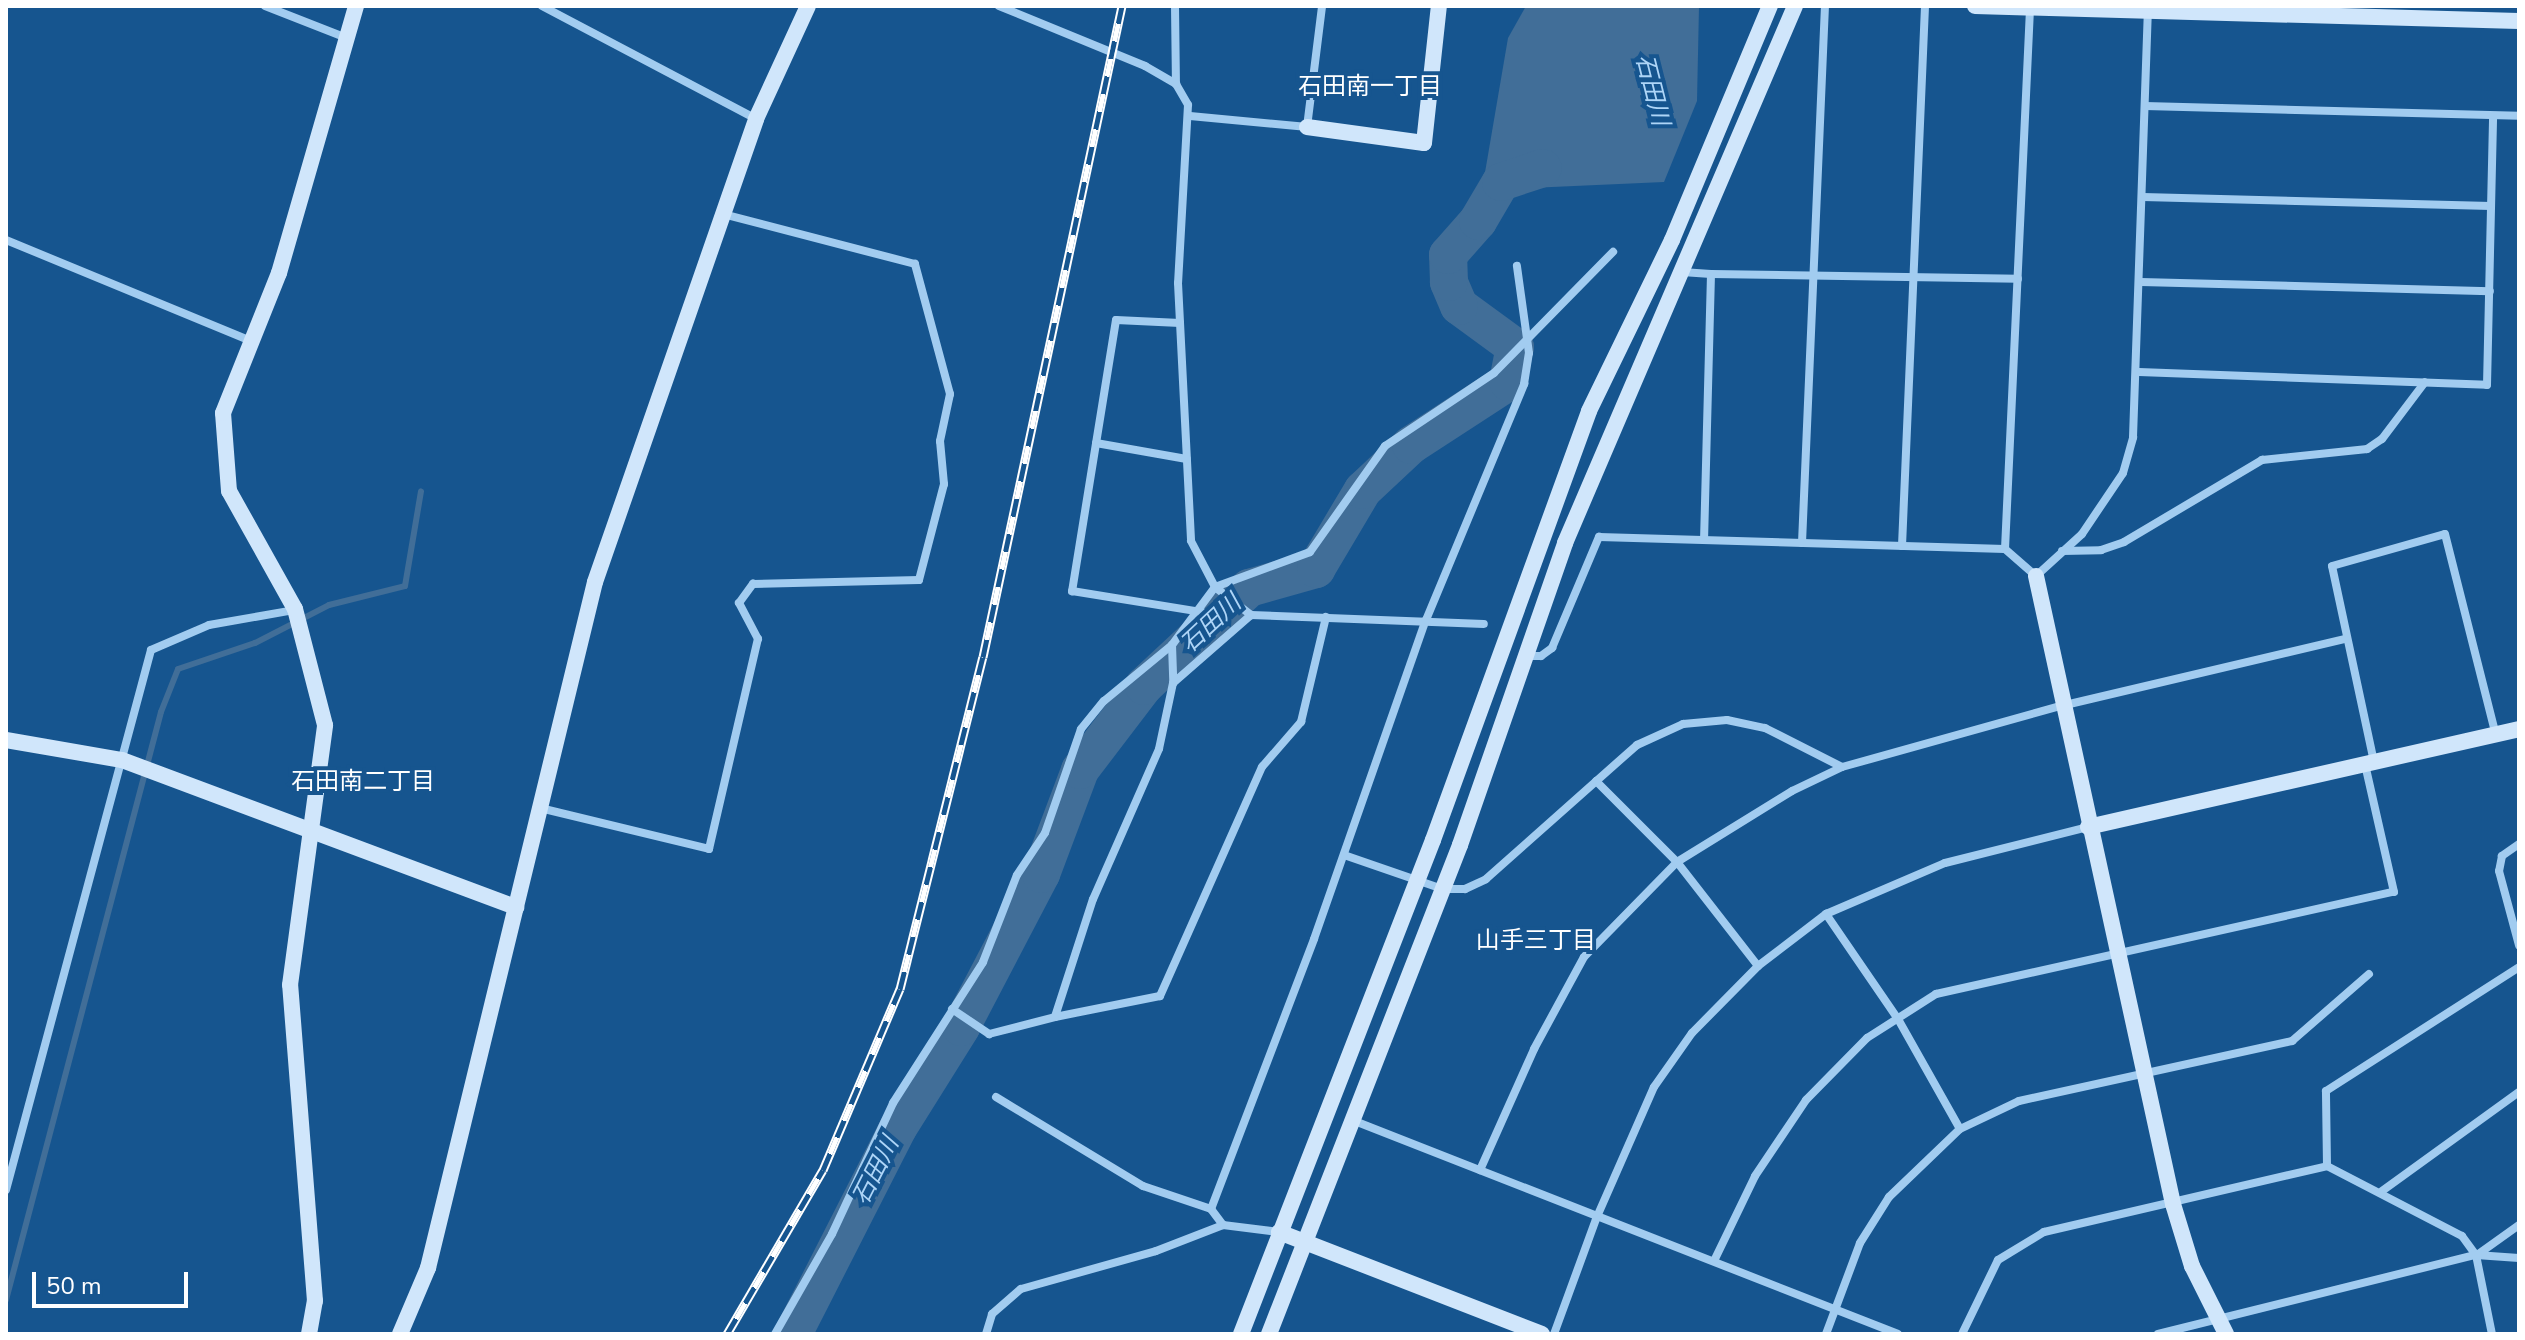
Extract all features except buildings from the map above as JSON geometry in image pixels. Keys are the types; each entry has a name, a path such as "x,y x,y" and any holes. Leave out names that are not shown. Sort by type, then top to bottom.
{"street":[{"path":"265,6 344,37"},
{"path":"309,1334 315,1301 290,985 325,725 295,609 229,491 223,413 279,273 344,37 356,6"},
{"path":"542,6 756,119"},
{"path":"400,1334 428,1268 595,582 756,119 808,6"},
{"path":"999,6 1176,84"},
{"path":"1175,6 1176,84 1190,116 1180,323 1191,541 1215,587 1251,615 1484,624"},
{"path":"1307,127 1322,6"},
{"path":"1190,116 1307,127 1424,143 1439,6"},
{"path":"1241,1334 1417,880 1589,411 1672,240 1770,6"},
{"path":"1269,1334 1443,889 1610,430 1795,6"},
{"path":"1802,543 1825,6"},
{"path":"1902,546 1925,6"},
{"path":"1975,6 2148,12 2224,10 2519,21"},
{"path":"2005,549 2030,8"},
{"path":"2036,576 2082,534 2123,473 2139,372 2148,12"},
{"path":"2145,106 2519,116"},
{"path":"2139,372 2487,385 2493,116"},
{"path":"2143,197 2491,206"},
{"path":"540,808 709,849 758,639 739,603 753,584 919,580 944,484 940,441 950,394 915,264 723,214"},
{"path":"6,240 251,341"},
{"path":"775,1334 832,1234 893,1103 983,962 1017,875 1045,833 1081,729 1104,701 1172,645 1202,612 1215,587 1310,552 1385,446 1494,373 1528,342 1613,252"},
{"path":"1211,1209 1344,855 1426,620 1524,384 1528,342 1517,266"},
{"path":"1680,271 1813,277 2018,279"},
{"path":"1704,540 1711,274"},
{"path":"2141,282 2490,291"},
{"path":"1180,323 1116,320 1072,591 1202,612"},
{"path":"2061,551 2101,550 2124,542 2262,460 2367,449 2382,439 2425,382"},
{"path":"1096,443 1187,459"},
{"path":"1714,1261 1755,1176 1806,1100 1867,1038 1936,994 2394,892 2332,566 2445,534 2496,735"},
{"path":"1527,656 1541,656 1552,648 1599,537 2005,549 2036,576 2061,706 2173,1204 2192,1266 2223,1327"},
{"path":"6,1190 151,650 209,625 295,609"},
{"path":"1173,683 1251,615"},
{"path":"952,1009 989,1034 1160,996 1262,767 1301,722 1326,617"},
{"path":"1480,1170 1534,1049 1584,957 1677,862 1792,791 1842,767 2061,706 2344,639"},
{"path":"1055,1017 1093,899 1159,749 1173,683 1172,645"},
{"path":"1344,855 1443,889 1465,889 1486,879 1646,739 1683,724 1727,720 1776,733 1842,767"},
{"path":"1554,1334 1596,1219 1654,1087 1692,1033 1758,966 1826,914 1945,863 2088,827 2519,729"},
{"path":"6,740 122,760 516,907"},
{"path":"1596,781 1677,862 1758,966"},
{"path":"2519,844 2502,856 2499,871 2519,945"},
{"path":"1826,914 1898,1019 1960,1129"},
{"path":"2327,1166 2326,1091 2519,967"},
{"path":"1826,1334 1860,1243 1889,1197 1960,1129 2019,1101 2146,1077 2292,1041 2369,974"},
{"path":"2382,1191 2519,1092"},
{"path":"996,1097 1143,1186 1211,1209 1223,1225"},
{"path":"1352,1120 1596,1219 1714,1261 1898,1334"},
{"path":"1962,1334 1998,1260 2044,1232 2327,1166 2382,1191 2462,1236 2476,1255 2492,1334"},
{"path":"986,1334 992,1314 1021,1289 1156,1251 1223,1225 1279,1232 1542,1334"},
{"path":"2158,1334 2223,1327 2476,1255 2519,1225"},
{"path":"2476,1255 2519,1258"}],"water":[{"path":"1526,6 1699,6 1697,101 1664,182 1482,190 1508,38"}],"waterway":[{"name":"石田川","path":"793,1334 898,1128 961,1027 1041,874 1080,770 1144,686 1249,588 1316,569 1363,490 1411,445 1508,382 1515,347 1459,306 1449,282 1448,255 1478,221 1501,182 1543,168"},
{"path":"6,1300 161,712 178,669 255,643 329,605 405,586 421,491"}],"railway":[{"path":"727,1334 823,1170 900,989 983,657 1122,6"}],"district":[{"name":"石田南一丁目","path":"1370,87"},
{"name":"石田南二丁目","path":"363,782"},
{"name":"山手三丁目","path":"1536,941"}]}
